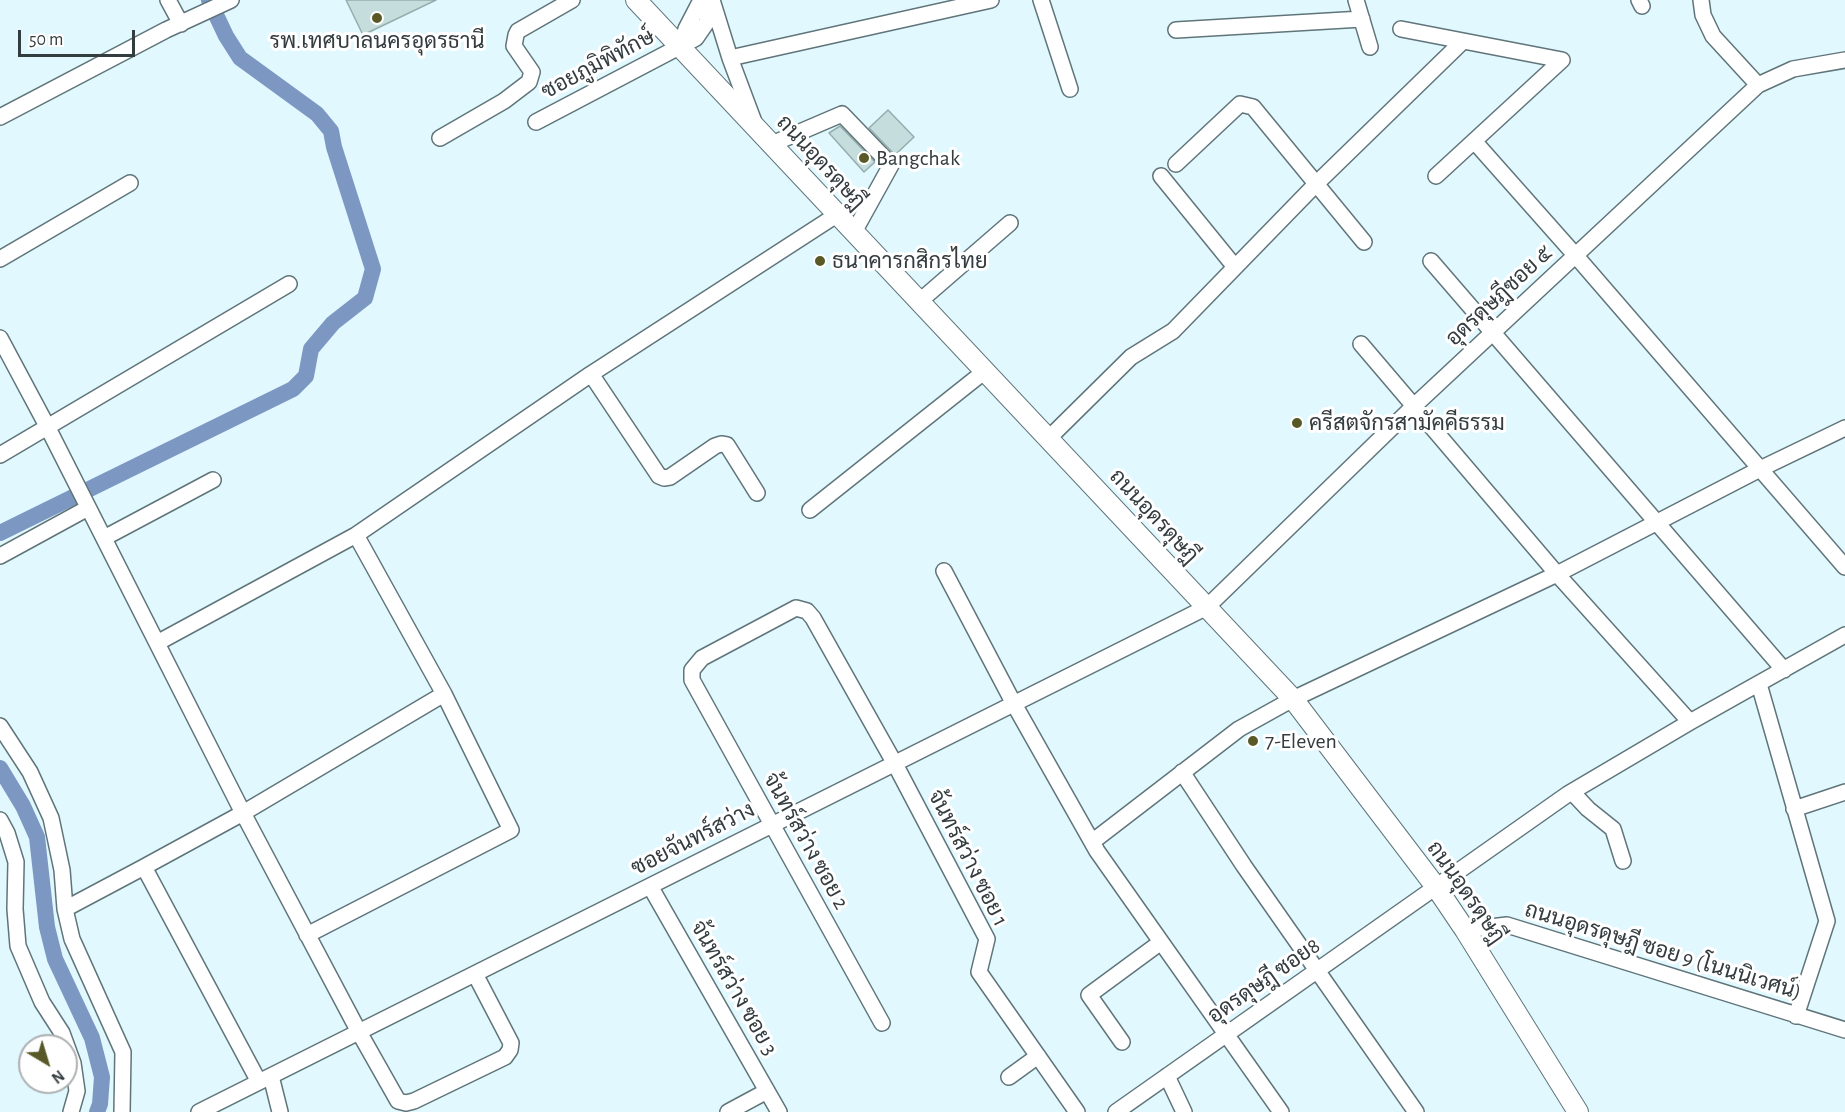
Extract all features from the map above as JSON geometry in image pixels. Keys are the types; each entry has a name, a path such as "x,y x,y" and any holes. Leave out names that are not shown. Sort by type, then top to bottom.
{"main road":[{"name":"ถนนอุดรดุษฎี","path":"636,0 1293,699 1436,887 1578,1112"}],"street":[{"path":"168,0 181,24"},
{"path":"440,138 504,101 529,81 532,72 514,46 518,31 572,0"},
{"path":"680,47 686,29 701,0"},
{"path":"710,0 755,127"},
{"name":"ซอยภูมิพิทักษ์","path":"536,122 696,38 701,33 710,10 710,0"},
{"path":"730,58 991,0"},
{"path":"1041,0 1070,88"},
{"path":"1356,0 1370,47"},
{"path":"1701,0 1702,15 1713,36 1758,85"},
{"path":"0,117 228,1"},
{"path":"1176,30 1362,20"},
{"path":"1401,29 1562,60 1436,176"},
{"path":"1049,438 1131,357 1173,331 1317,183 1463,41"},
{"name":"อุดรดุษฎีซอย ๕","path":"1207,607 1414,406 1758,85 1793,69 1845,60"},
{"path":"1176,164 1240,104 1254,106 1364,242"},
{"path":"772,144 842,114 883,156 891,165 854,232"},
{"path":"1474,141 1576,255 1845,567"},
{"path":"1161,176 1236,267"},
{"path":"0,259 130,183"},
{"path":"156,642 356,535 591,374 838,214"},
{"path":"920,301 1010,223"},
{"path":"1431,261 1784,670"},
{"path":"0,454 289,284"},
{"path":"0,338 243,813 398,1101 406,1103 505,1057 510,1050 511,1043 475,974"},
{"path":"1362,344 1557,574 1690,722"},
{"path":"810,510 985,371"},
{"path":"591,374 659,476 670,477 715,446 727,445 757,493"},
{"path":"1092,842 1239,729 1293,699 1557,574 1760,469 1845,428"},
{"path":"104,538 213,480"},
{"path":"0,556 87,505"},
{"path":"307,935 511,830 444,694 356,535"},
{"path":"944,571 1014,704 1092,842 1281,1112"},
{"name":"ซอยจันทร์สว่าง","path":"198,1112 1207,607"},
{"name":"จ้นทร์สว่าง ซอย 1","path":"692,680 692,670 702,658 796,608 807,611 895,764 987,939 979,972 1077,1112"},
{"name":"อุดรดุษฎี ซอย8","path":"1116,1112 1572,792 1690,722 1845,635"},
{"name":"จ้นทร์สว่าง ซอย 2","path":"692,680 882,1023"},
{"path":"1759,684 1827,921 1796,1016"},
{"path":"65,909 243,813 444,694"},
{"path":"0,726 30,772 51,818 62,870 65,909 72,939 123,1052 122,1112"},
{"path":"1182,772 1244,867 1416,1112"},
{"path":"1572,792 1588,809 1613,828 1623,861"},
{"path":"1794,809 1845,792"},
{"path":"0,820 7,833 16,862 15,909 18,946 42,1002 62,1034 74,1063 77,1091 71,1112"},
{"path":"144,867 265,1079 280,1112"},
{"name":"จ้นทร์สว่าง ซอย 3","path":"650,886 778,1112"},
{"name":"ถนนอุดรดุษฎี ซอย 9 (โนนนิเวศน์)","path":"1465,930 1507,926 1845,1030"},
{"path":"1122,1042 1089,995 1161,942"},
{"path":"1009,1077 1038,1056"},
{"path":"1167,1076 1184,1112"},
{"path":"728,1112 767,1091"}],"building":[{"name":"รพ.เทศบาลนครอุดรธานี","path":"346,0 436,0 363,35"},
{"path":"888,110 914,137 895,155 869,128"},
{"path":"840,126 875,162 864,172 829,133"}],"waterway":[{"path":"0,533 293,389 306,376 311,349 333,323 365,298 373,269 331,131 317,114 240,58 226,36 209,0"},
{"path":"0,768 23,806 37,837 47,927 55,959 92,1038 102,1077 100,1104 97,1112"}],"place":[{"name":"รพ.เทศบาลนครอุดรธานี","path":"377,18"},
{"name":"Bangchak","path":"864,158"},
{"name":"ธนาคารกสิกรไทย","path":"820,261"},
{"name":"ครีสตจักรสามัคคีธรรม","path":"1297,423"},
{"name":"7-Eleven","path":"1253,741"}]}
